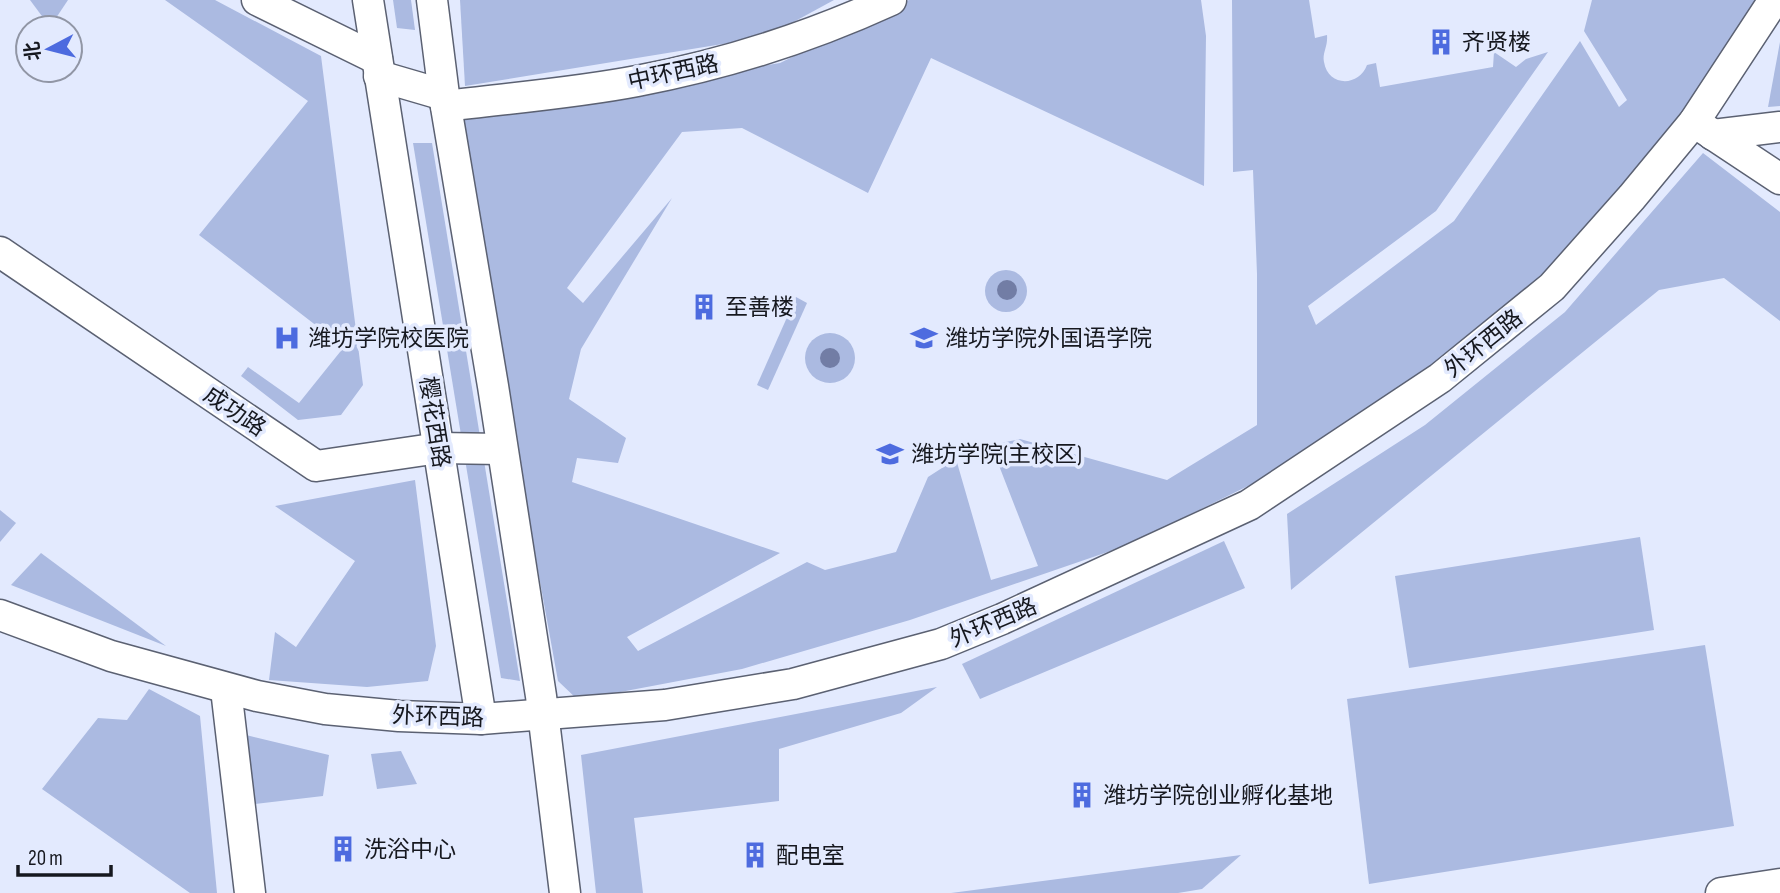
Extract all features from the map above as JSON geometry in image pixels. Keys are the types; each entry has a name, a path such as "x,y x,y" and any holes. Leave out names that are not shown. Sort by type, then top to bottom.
{"street":[{"name":"中环西路","path":"257,0 445,101 636,82 754,53 829,28 891,0"},
{"name":"樱花西路","path":"368,0 481,719"},
{"path":"432,0 445,101 541,695 565,893"},
{"name":"外环西路","path":"0,615 111,656 226,688 325,709 399,716 481,719 664,705 793,684 930,647 1002,619 1249,505 1440,378 1552,287 1632,197 1704,129 1774,0"},
{"path":"1704,129 1780,127"},
{"path":"1704,129 1780,179"},
{"name":"成功路","path":"0,252 316,466 439,449 501,449"},
{"path":"226,688 250,893"},
{"path":"1721,893 1780,884"}],"shaded area":[{"path":"30,0 68,0 59,14 40,14"},
{"path":"165,0 215,0 321,56 363,385 341,415 298,420 241,376 248,367 299,403 344,347 199,235 308,101"},
{"path":"393,0 411,0 415,30 397,28"},
{"path":"460,0 834,0 766,37 465,86"},
{"path":"909,0 1201,0 1206,36 1204,186 931,58 868,193 742,128 682,132 567,288 583,303 672,198 581,349 569,399 626,438 618,463 577,458 572,482 780,553 627,637 638,651 807,562 825,570 896,552 928,477 956,459 991,580 1038,566 991,445 1020,439 1167,480 1257,425 1257,274 1253,170 1233,172 1232,0 1309,0 1315,38 1327,35 1324,59 1327,70 1337,80 1351,80 1363,72 1367,65 1376,63 1380,87 1493,67 1494,52 1516,67 1526,59 1548,52 1436,211 1308,306 1316,325 1454,221 1580,41 1619,107 1627,100 1584,31 1592,0 1755,0 1696,99 1539,286 1407,386 1254,483 1128,545 910,620 742,669 578,700 558,681 456,117 780,63"},
{"path":"1780,42 1780,106 1768,107"},
{"path":"413,143 432,143 520,681 501,678"},
{"path":"1703,153 1780,212 1780,321 1724,278 1659,290 1291,590 1287,514 1425,425 1565,312"},
{"path":"1006,270 1021,276 1027,291 1021,306 1006,312 991,306 985,291 991,276"},
{"path":"796,297 807,303 768,390 757,385"},
{"path":"830,333 847,341 855,358 847,375 830,383 813,375 805,358 813,341"},
{"path":"415,480 436,646 428,681 367,687 269,680 275,632 296,647 355,561 275,506"},
{"path":"0,510 16,523 0,542"},
{"path":"1640,537 1654,630 1409,668 1395,576"},
{"path":"1224,541 1245,588 980,699 962,664"},
{"path":"41,553 166,646 11,585"},
{"path":"1705,645 1734,826 1369,884 1347,699"},
{"path":"937,687 901,713 779,749 779,801 634,818 643,893 596,893 581,755"},
{"path":"149,689 200,716 217,893 190,893 42,789 98,718 127,720"},
{"path":"246,735 329,755 323,796 255,804 265,893 260,893"},
{"path":"401,751 417,784 377,789 371,754"},
{"path":"1241,855 1202,889 1178,893 951,893"}],"place":[{"name":"齐贤楼","path":"1441,42"},
{"name":"至善楼","path":"704,307"},
{"name":"潍坊学院校医院","path":"287,338"},
{"name":"潍坊学院外国语学院","path":"924,338"},
{"name":"潍坊学院(主校区)","path":"890,454"},
{"name":"潍坊学院创业孵化基地","path":"1082,795"},
{"name":"洗浴中心","path":"343,849"},
{"name":"配电室","path":"755,855"}]}
